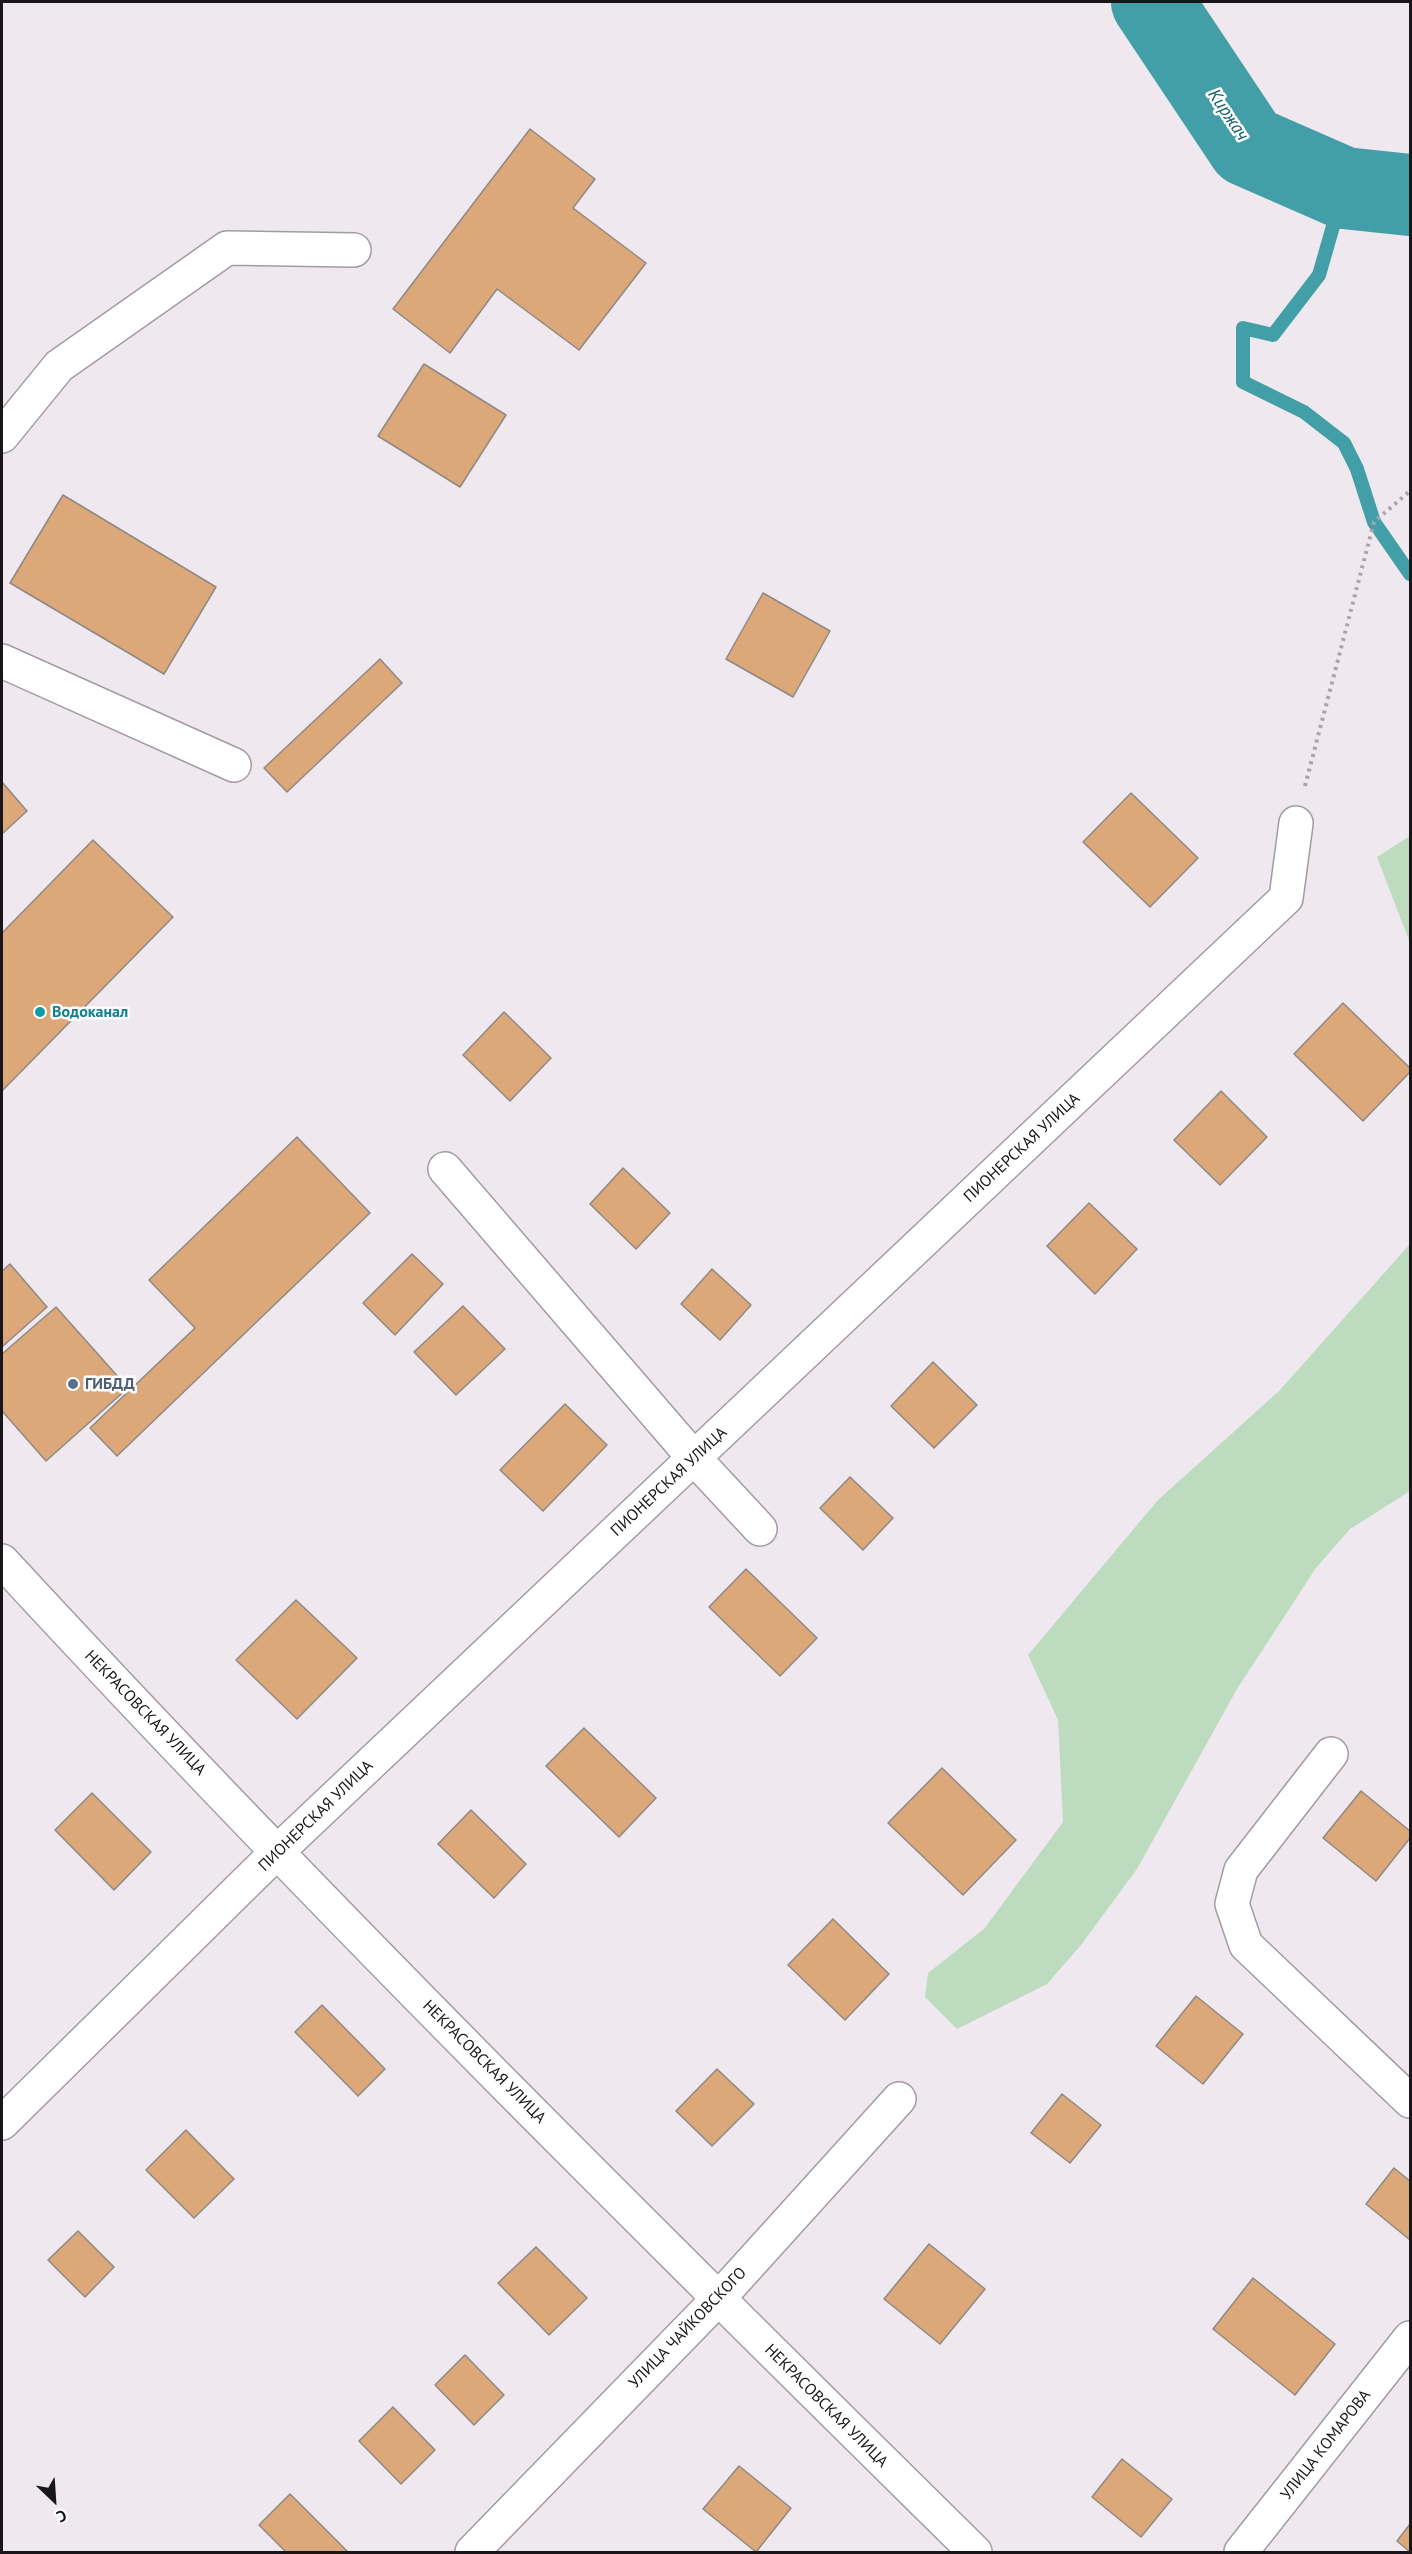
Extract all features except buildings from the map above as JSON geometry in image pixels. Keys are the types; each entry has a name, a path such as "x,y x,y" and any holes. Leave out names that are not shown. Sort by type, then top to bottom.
{"street":[{"path":"2,436 59,366 227,248 354,250"},
{"path":"2,661 234,765"},
{"name":"ПИОНЕРСКАЯ УЛИЦА","path":"2,2123 277,1852 1286,898 1296,823"},
{"path":"445,1169 694,1458 760,1529"},
{"name":"НЕКРАСОВСКАЯ УЛИЦА","path":"2,1562 277,1852 718,2299 975,2553"},
{"path":"1331,1754 1241,1870 1232,1904 1246,1945 1410,2101"},
{"name":"УЛИЦА ЧАЙКОВСКОГО","path":"472,2553 718,2299 899,2099"},
{"name":"УЛИЦА КОМАРОВА","path":"1241,2553 1410,2338"}],"path":[{"path":"1296,823 1374,522 1410,491"}],"green space":[{"path":"1410,836 1410,943 1377,857"},
{"path":"1410,1244 1410,1491 1350,1529 1316,1568 1237,1689 1137,1869 1081,1945 1047,1984 957,2029 925,1997 928,1973 984,1929 1063,1822 1058,1720 1028,1655 1158,1500 1279,1391"}],"waterway":[{"name":"Киржач","path":"1152,2 1248,146 1344,188 1410,195"},
{"path":"1344,188 1319,275 1273,335 1243,328 1243,382 1304,412 1344,443 1357,469 1374,522 1410,574"}],"place":[{"name":"Водоканал","path":"40,1012"},
{"name":"ГИБДД","path":"73,1384"}]}
